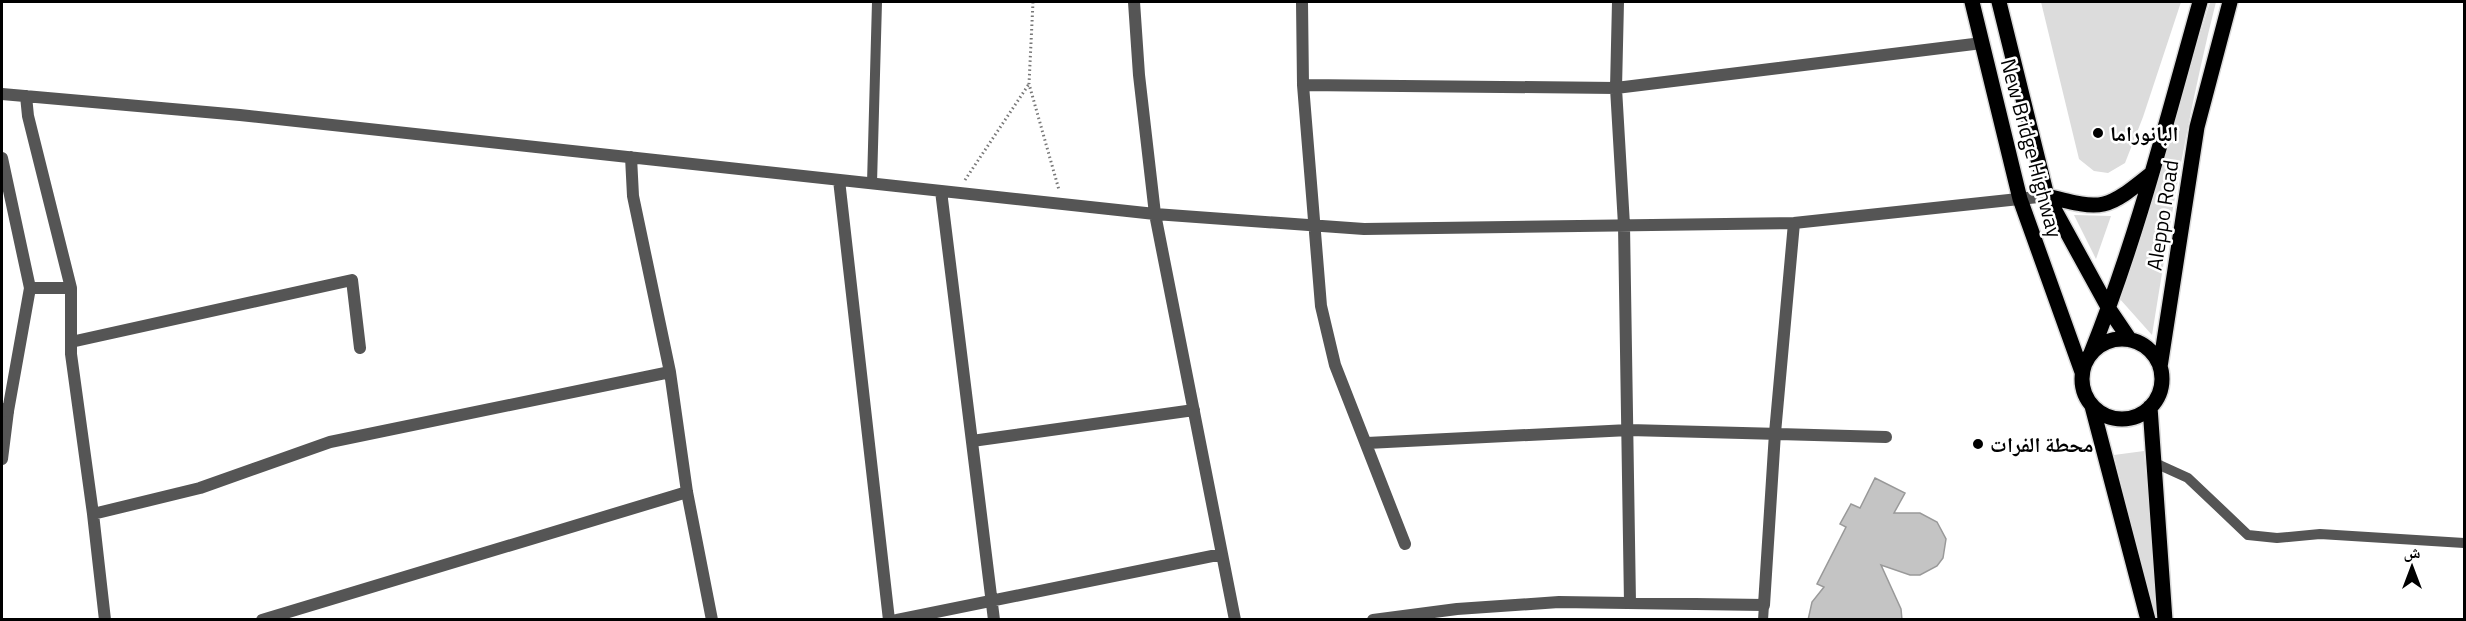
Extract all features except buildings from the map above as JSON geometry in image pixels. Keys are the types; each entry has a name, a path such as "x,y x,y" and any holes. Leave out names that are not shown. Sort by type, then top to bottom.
{"main road":[{"name":"New Bridge Highway","path":"1972,2 2020,199 2082,372"},
{"name":"New Bridge Highway","path":"1999,2 2047,196 2109,309 2130,340"},
{"name":"Aleppo Road","path":"2091,353 2109,309 2152,173 2200,2"},
{"name":"Aleppo Road","path":"2160,367 2197,127 2230,2"},
{"path":"2047,196 2081,205 2100,206 2119,200 2152,173"},
{"path":"2092,406 2108,416 2127,418 2150,407 2160,388 2160,367 2149,350 2130,340 2109,341 2091,353 2082,372 2085,396 2092,406 2148,620"},
{"path":"2150,407 2165,620"}],"street":[{"path":"1134,2 1139,75 1155,214 1235,620"},
{"path":"1302,2 1303,85 1322,306 1335,364 1405,544"},
{"path":"1618,2 1616,87 1624,225 1630,603"},
{"path":"1303,85 1616,87 1982,43"},
{"path":"2,94 252,116 1155,214 1364,230 1794,223 2047,196"},
{"path":"26,96 28,116 71,288 71,342 105,620"},
{"path":"2,158 30,288 5,410 2,459"},
{"path":"631,158 633,196 670,372 687,492 712,620"},
{"path":"839,180 889,620"},
{"path":"940,191 994,620"},
{"path":"1373,620 1459,614 1559,602 1764,606 1775,433 1794,223"},
{"path":"71,342 352,280 360,348"},
{"path":"30,288 71,288"},
{"path":"93,514 200,488 330,442 670,372"},
{"path":"972,441 1194,410"},
{"path":"1367,443 1629,430 1886,437"},
{"path":"262,620 687,492"},
{"path":"897,620 1222,554"}],"lane":[{"path":"872,183 876,2"},
{"path":"2155,463 2188,478 2248,535 2277,538 2320,534 2464,543"},
{"path":"1763,620 1764,606"}],"path":[{"path":"1033,2 1029,84 1064,204"},
{"path":"957,193 1029,84"}],"shaded area":[{"path":"2041,2 2181,2 2143,117 2125,163 2108,173 2094,171 2079,159"},
{"path":"2210,2 2216,2 2188,126 2152,335 2119,298"},
{"path":"2074,215 2111,216 2096,259"},
{"path":"2144,451 2158,619 2155,619 2114,455"}],"place":[{"name":"البانوراما","path":"2098,133"},
{"name":"محطة الفرات","path":"1978,444"}]}
